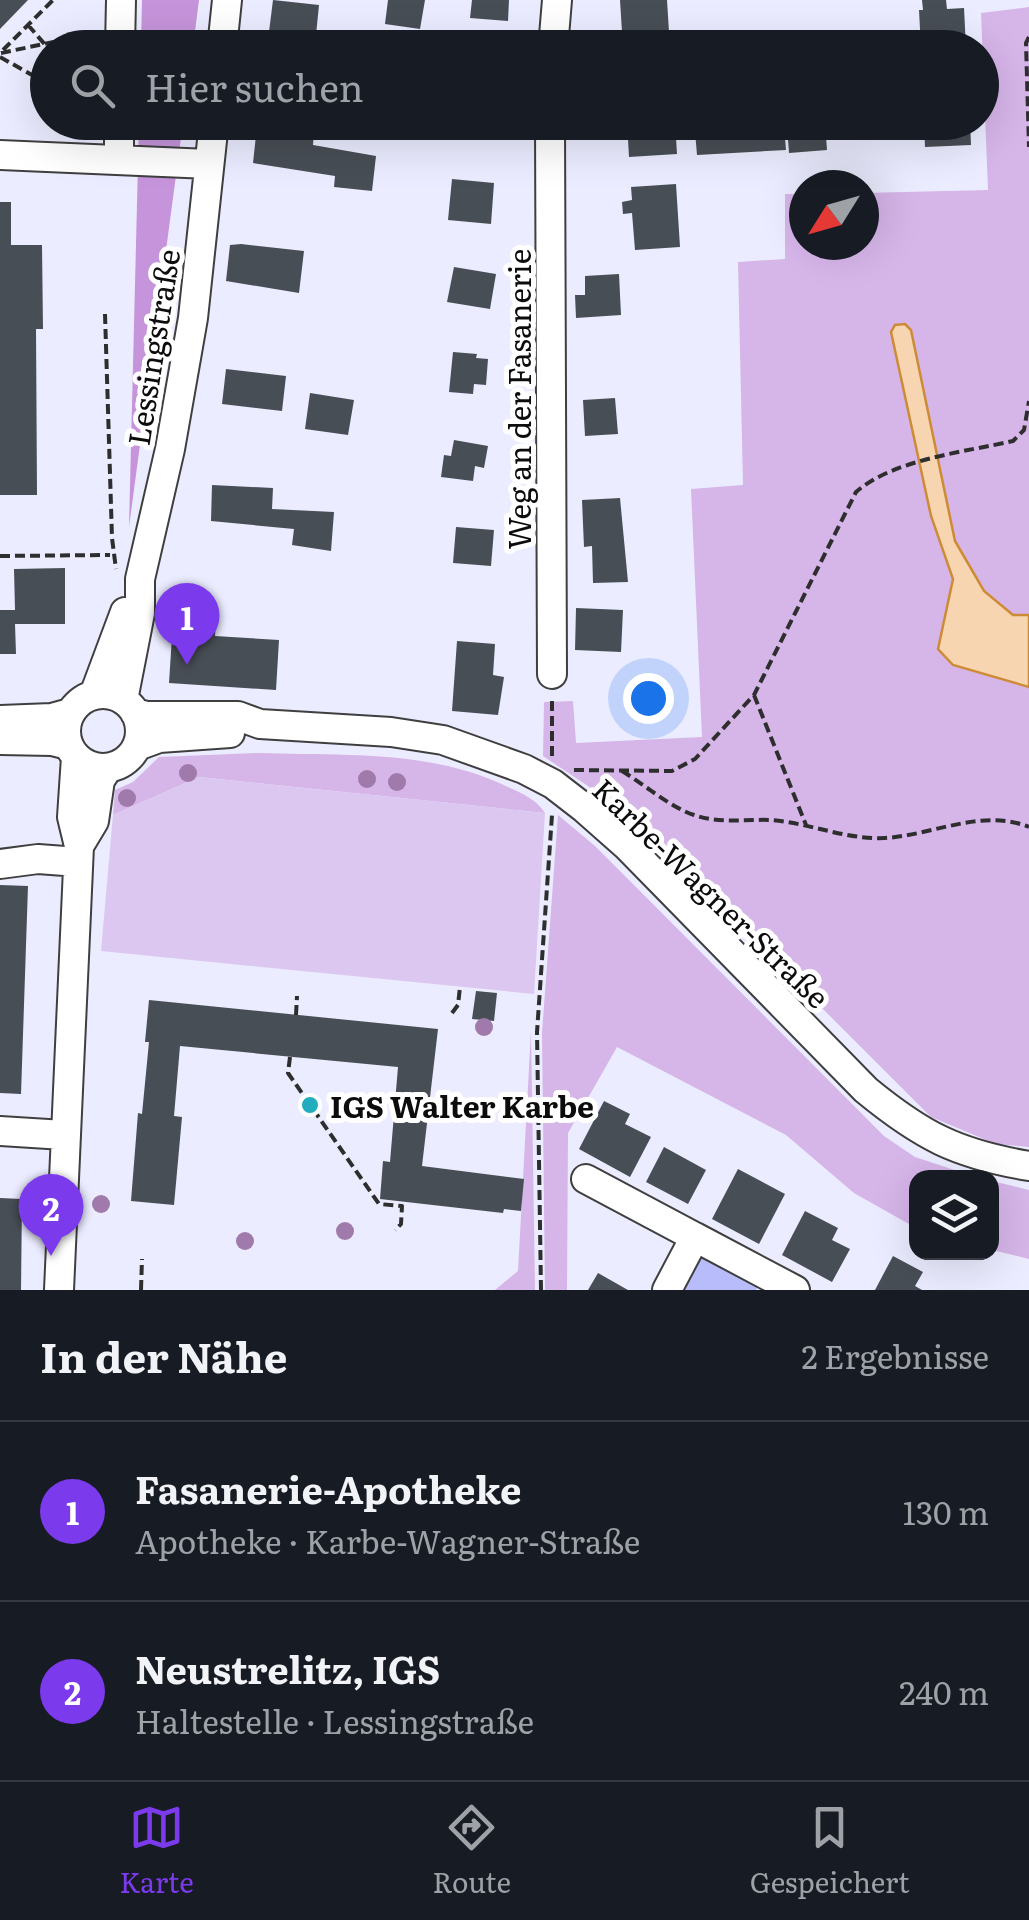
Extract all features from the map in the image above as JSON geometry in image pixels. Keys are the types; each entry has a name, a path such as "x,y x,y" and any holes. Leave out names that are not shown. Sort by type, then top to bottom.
{"street":[{"path":"120,30 121,0"},
{"path":"224,30 227,0"},
{"path":"554,30 557,0"},
{"path":"118,140 118,158"},
{"name":"Lessingstraße","path":"94,695 126,609 128,574 170,449 193,318 212,140"},
{"name":"Weg an der Fasanerie","path":"550,140 552,674"},
{"path":"0,155 209,164"},
{"name":"Lessingstraße","path":"128,574 140,613 129,706"},
{"path":"0,740 52,741 72,751 92,767 108,768 129,758 140,731 129,706 106,694 81,700 70,713 66,726 72,751 72,817 78,854 59,1290"},
{"name":"Karbe-Wagner-Straße","path":"129,706 148,716 238,716 260,724 388,732 443,740 487,754 552,784 627,846 866,1090 898,1116 950,1146 988,1159 1029,1166"},
{"path":"0,720 52,718 70,713"},
{"name":"Karbe-Wagner-Straße","path":"137,746 158,738 240,732 260,724"},
{"path":"78,854 94,821 100,780 108,768"},
{"path":"0,864 78,854"},
{"path":"0,1131 64,1135"},
{"path":"586,1178 795,1290"},
{"path":"667,1290 695,1237"}],"path":[{"path":"0,54 53,0"},
{"path":"28,26 32,30"},
{"path":"1029,37 1029,147"},
{"path":"0,54 30,49"},
{"path":"0,54 30,73"},
{"path":"106,314 112,555 128,574"},
{"path":"567,777 579,768 672,771 695,759 754,695 856,492 870,480 898,468 1013,441 1024,430 1029,401"},
{"path":"0,556 112,555"},
{"path":"552,674 552,760"},
{"path":"754,695 806,825"},
{"path":"620,770 690,814 714,820 772,820 852,838 888,838 994,818 1029,827"},
{"path":"540,1290 537,1032 552,812"},
{"path":"452,1013 458,1005 460,987"},
{"path":"296,1015 298,996"},
{"path":"290,1056 288,1073 379,1204 402,1206 401,1224 395,1230"},
{"path":"141,1290 142,1259"}],"shaded area":[{"path":"142,0 199,0 195,30 141,30"},
{"path":"1029,7 1029,1147 996,1144 931,1117 712,898 622,814 543,756 544,702 573,701 576,743 702,737 691,489 743,485 738,262 785,259 785,194 789,194 789,260 879,260 879,193 988,190 986,140 999,140 999,30 982,30 981,13","holes":["911,330 955,541 984,591 1013,616 954,579 931,516 891,332"]},
{"path":"139,140 181,140 129,527"},
{"path":"905,324 911,330 955,541 984,591 1013,615 1029,615 1029,687 953,665 938,649 953,579 931,516 891,332 895,325"},
{"path":"258,753 385,757 448,766 519,792 545,813 199,777 113,815 115,790 133,782 159,757"},
{"path":"199,777 545,813 534,994 101,951 113,815"},
{"path":"558,815 595,846 884,1136 915,1157 955,1170 909,1170 909,1224 854,1193 786,1135 617,1047 568,1133 567,1290 545,1290 542,1033"},
{"path":"531,1031 535,1290 495,1290 518,1271"},
{"path":"999,1183 1029,1190 1029,1259 999,1252"}],"sand":[{"path":"697,1252 759,1284 756,1290 677,1290"}],"building":[{"path":"0,0 28,0 0,29"},
{"path":"273,0 319,5 316,30 269,30"},
{"path":"388,0 425,0 420,29 385,24"},
{"path":"472,0 509,0 508,21 470,18"},
{"path":"620,0 667,0 669,30 622,30"},
{"path":"922,0 946,0 947,9 964,8 965,30 920,30 919,10 923,10"},
{"path":"255,140 313,140 313,145 376,156 372,191 334,187 335,176 253,163"},
{"path":"628,140 676,140 677,154 629,157"},
{"path":"696,140 785,140 786,150 697,155"},
{"path":"788,140 826,140 827,150 789,153"},
{"path":"925,140 971,140 971,145 925,147"},
{"path":"452,179 494,183 491,224 448,220"},
{"path":"676,184 680,247 635,250 632,213 623,214 622,202 632,200 631,187"},
{"path":"0,202 11,202 11,245 42,245 43,329 36,329 37,495 0,495"},
{"path":"230,245 304,251 299,293 226,281"},
{"path":"454,267 496,274 490,309 447,302"},
{"path":"619,274 621,315 576,318 575,295 585,295 585,276"},
{"path":"453,352 488,359 486,385 474,384 473,394 449,392"},
{"path":"226,369 286,376 282,411 222,404"},
{"path":"310,393 354,400 348,435 305,429"},
{"path":"615,398 618,434 585,436 583,400"},
{"path":"454,440 488,446 484,468 475,466 473,481 441,477 444,455 451,456"},
{"path":"212,485 273,488 272,509 334,512 331,551 292,545 294,529 211,521"},
{"path":"620,498 628,582 593,583 592,546 584,547 582,500"},
{"path":"456,527 494,530 491,566 453,563"},
{"path":"65,568 65,624 15,624 16,654 0,654 0,610 15,610 14,569"},
{"path":"174,605 217,608 215,636 279,640 276,690 169,683"},
{"path":"576,608 623,610 621,652 575,650"},
{"path":"457,641 495,644 493,675 504,677 498,715 452,711"},
{"path":"0,885 28,886 21,1094 0,1093"},
{"path":"476,991 497,993 494,1021 472,1019"},
{"path":"149,1000 438,1029 422,1166 524,1179 521,1211 504,1209 503,1213 380,1199 383,1161 390,1162 398,1067 180,1046 174,1116 182,1117 174,1205 131,1201 149,1042 145,1042"},
{"path":"604,1101 630,1114 625,1124 651,1137 630,1177 579,1149"},
{"path":"664,1147 706,1170 688,1204 646,1182"},
{"path":"738,1169 785,1194 759,1244 712,1219"},
{"path":"0,1198 22,1199 21,1290 0,1290"},
{"path":"805,1211 838,1228 832,1240 850,1249 832,1282 782,1255"},
{"path":"893,1256 923,1272 915,1286 922,1290 875,1290"},
{"path":"598,1273 628,1290 588,1290"}],"place":[{"name":"Fasanerie-Apotheke","path":"187,665"},
{"name":"IGS Walter Karbe","path":"310,1105"},
{"name":"Neustrelitz, IGS","path":"51,1256"}]}
